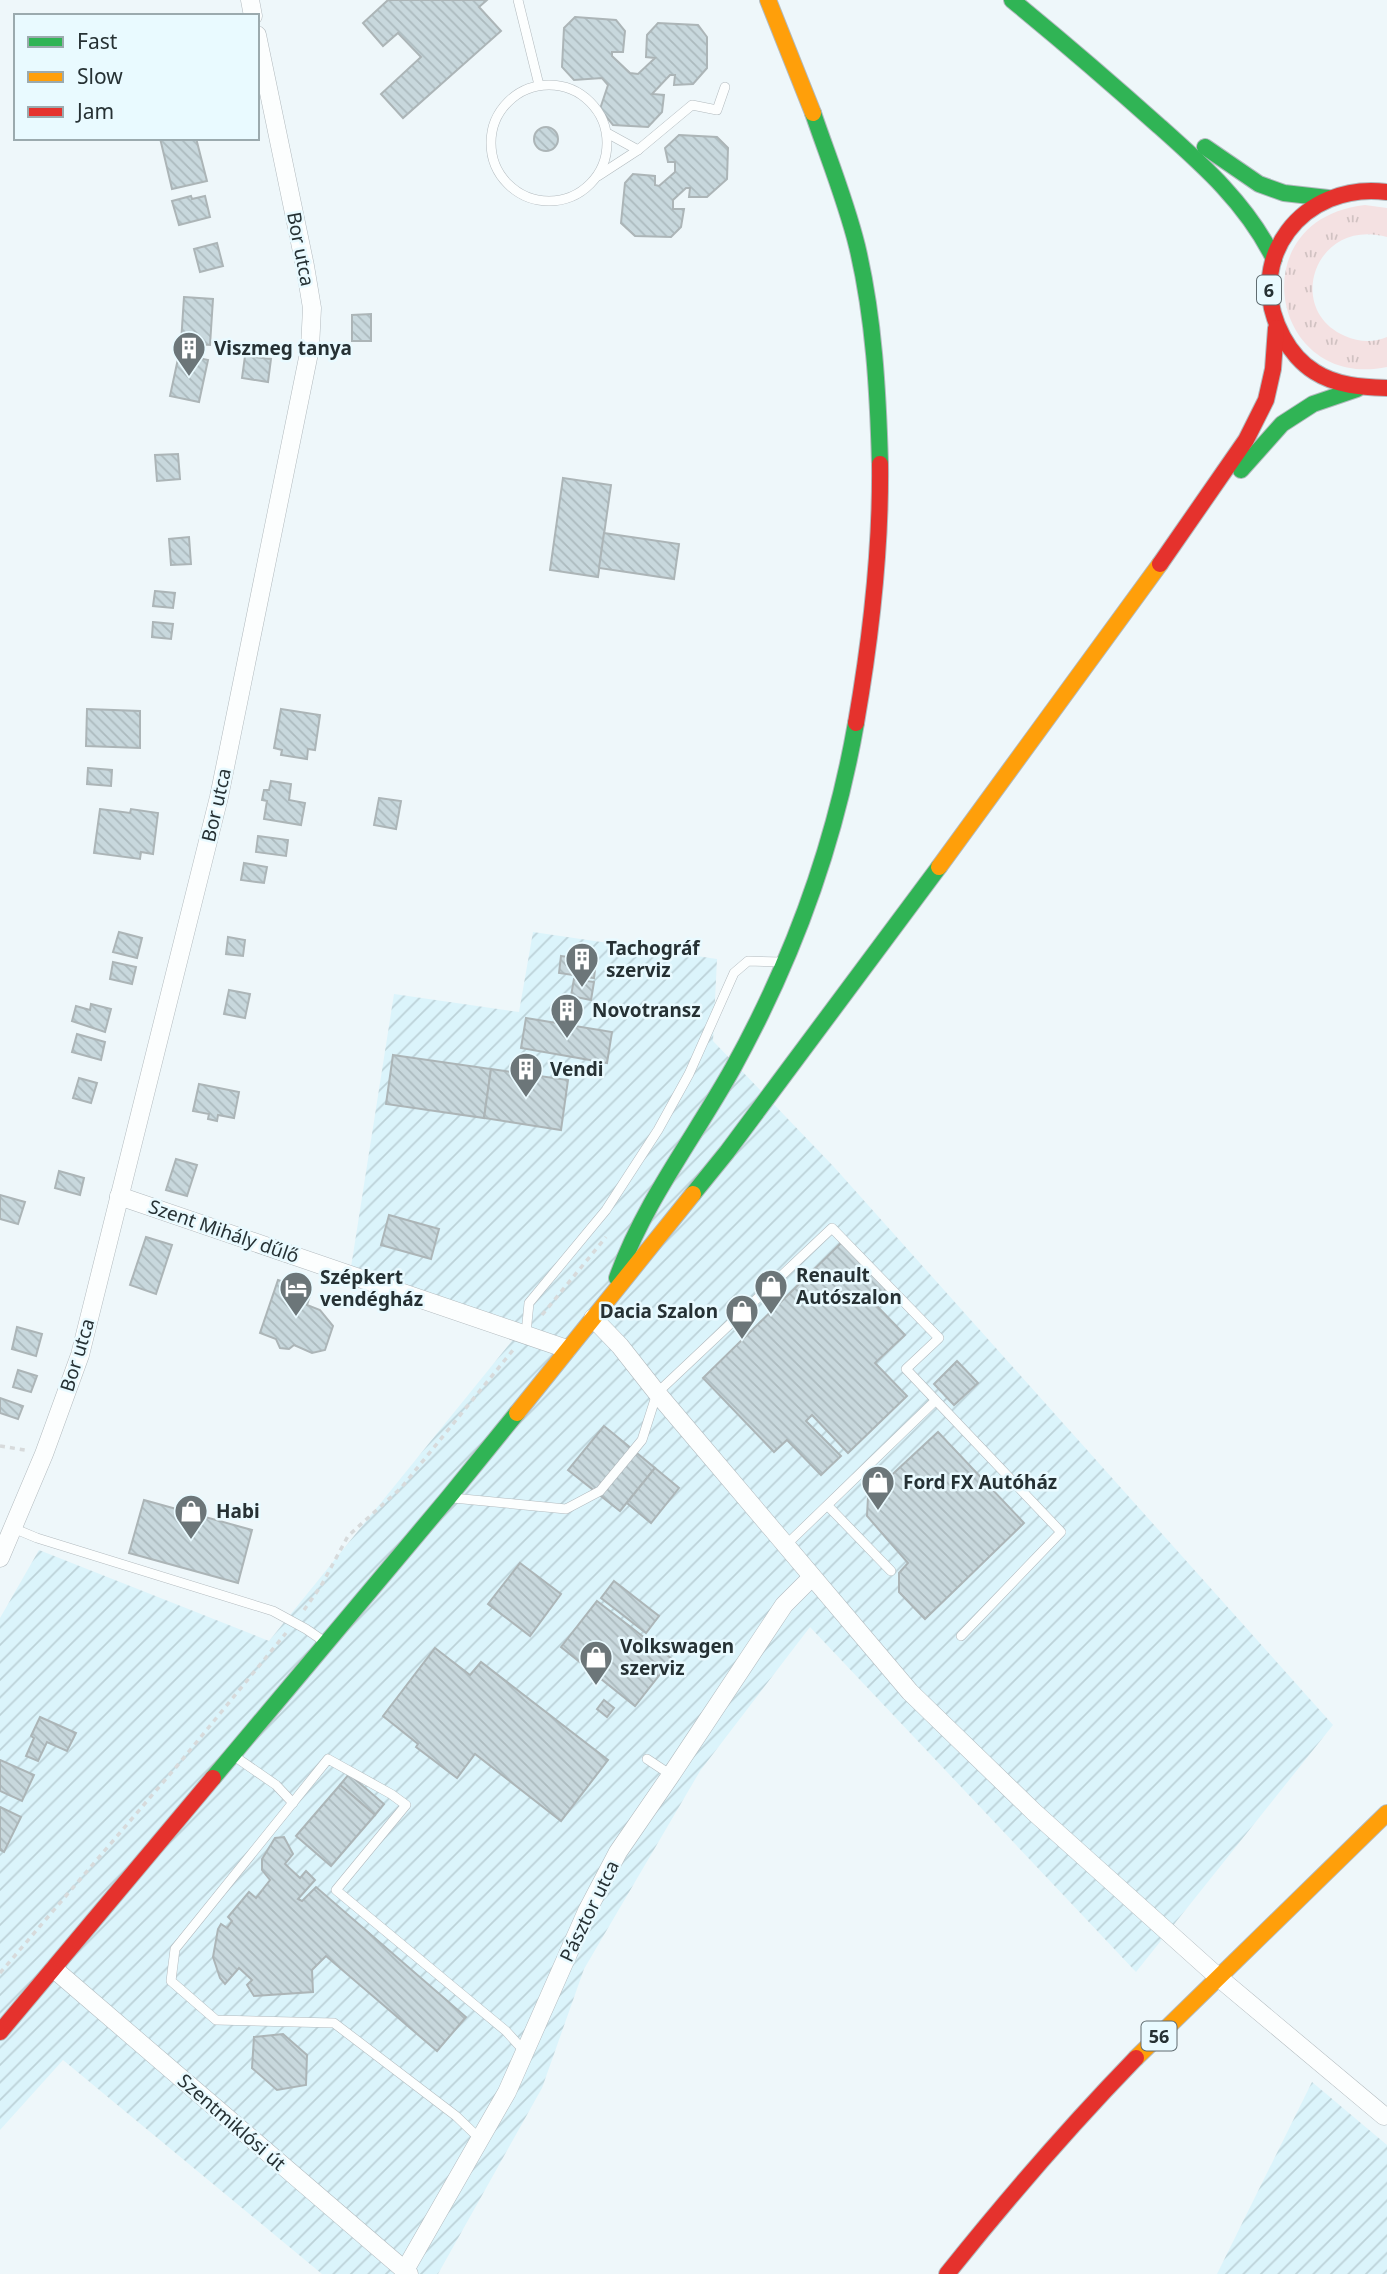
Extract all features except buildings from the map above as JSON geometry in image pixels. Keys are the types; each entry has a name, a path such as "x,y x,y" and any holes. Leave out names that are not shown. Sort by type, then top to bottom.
{"street":[{"path":"606,1302 636,1230 716,1100 759,1017 810,900 830,836 854,741 868,651 877,560 881,458 874,352 859,253 790,50 768,0"},
{"name":"6","path":"1012,0 1087,61 1219,180 1244,207 1265,239 1273,259"},
{"name":"Bor utca","path":"0,1559 44,1454 80,1356 219,797 310,348 312,308 259,45"},
{"name":"6","path":"1087,61 1220,159 1259,184 1284,193 1328,198"},
{"name":"6","path":"1387,192 1361,190 1328,198 1294,223 1273,259 1269,300 1276,328 1300,363 1327,380 1357,389 1387,388"},
{"path":"0,2032 448,1498 743,1130 963,835 1190,523 1246,440 1266,400 1273,369 1276,328"},
{"path":"1190,523 1217,500 1282,424 1312,404 1357,389"},
{"name":"Szent Mihály dűlő","path":"119,1196 567,1349"},
{"path":"593,1318 620,1346 911,1692 1034,1812 1218,1977 1384,2116"},
{"name":"Pásztor utca","path":"407,2272 507,2092 587,1911 618,1852 784,1605 812,1577"},
{"name":"56","path":"947,2274 1023,2180 1093,2102 1387,1813"},
{"name":"Szentmiklósi út","path":"54,1969 407,2272"}],"lane":[{"path":"518,0 539,85"},
{"path":"597,177 607,156 607,133 599,111 583,95 562,85 539,85 517,93 500,108 491,130 490,152 499,174 514,191 536,200 559,201 580,193 692,105 716,110 724,87"},
{"path":"607,133 638,150"},
{"path":"526,1334 529,1303 607,1210 658,1130 689,1074 734,973 748,961 784,962"},
{"path":"448,1498 566,1509 600,1492 642,1440 657,1393 832,1228 939,1338 906,1369 1061,1532 961,1636"},
{"path":"786,1546 936,1401"},
{"path":"828,1506 891,1571"},
{"path":"13,1528 273,1611 326,1643"},
{"path":"234,1755 276,1785 293,1802"},
{"path":"480,2139 456,2116 334,2023 216,2020 171,1981 175,1950 328,1759 406,1805 336,1890 506,2031 525,2052"},
{"path":"647,1759 671,1775"}],"path":[{"path":"297,1619 321,1586 348,1536 401,1488 613,1227"},
{"path":"0,1447 44,1454"},
{"path":"0,1973 290,1629"}],"shaded area":[{"path":"533,932 717,959 713,1041 834,1167 1333,1725 1136,1972 810,1627 700,1771 584,1969 542,2088 438,2274 322,2274 63,2060 0,2130 0,1618 39,1550 269,1641 515,1337 349,1280 394,994 519,1012"},
{"path":"1312,2082 1387,2145 1387,2274 1217,2274"}],"green space":[{"path":"1365,205 1387,208 1387,237 1362,234 1341,240 1326,253 1316,269 1312,288 1316,307 1326,323 1345,336 1366,341 1387,337 1387,367 1348,368 1317,354 1296,330 1285,300 1286,269 1299,240 1325,217"}],"traffic: fast":[{"path":"1012,0 1123,94 1208,171 1238,203 1274,259"},
{"path":"813,113 848,212 863,273 874,355 880,464"},
{"path":"1205,147 1259,184 1284,193 1328,198"},
{"path":"1241,470 1282,424 1313,404 1357,389"},
{"path":"617,1278 641,1223 733,1068 774,986 809,900 823,857 856,723"},
{"path":"693,1194 939,867"},
{"path":"213,1778 517,1413"}],"traffic: slow":[{"path":"768,0 813,113"},
{"path":"939,867 1160,564"},
{"path":"517,1413 693,1194"},
{"path":"1136,2058 1387,1813"}],"traffic: jam":[{"path":"1387,192 1357,192 1329,199 1306,213 1288,232 1275,254 1270,280 1272,308 1283,337 1306,365 1323,377 1341,383 1387,388"},
{"path":"1160,564 1246,440 1266,400 1273,369 1276,328"},
{"path":"856,723 874,594 880,464"},
{"path":"0,2032 213,1778"},
{"path":"947,2274 1039,2164 1136,2058"}],"place":[{"name":"Viszmeg tanya","path":"189,378"},
{"name":"Tachográf szerviz","path":"582,989"},
{"name":"Novotransz","path":"567,1040"},
{"name":"Vendi","path":"526,1099"},
{"name":"Renault Autószalon","path":"771,1316"},
{"name":"Szépkert vendégház","path":"296,1318"},
{"name":"Dacia Szalon","path":"742,1341"},
{"name":"Ford FX Autóház","path":"878,1512"},
{"name":"Habi","path":"191,1541"},
{"name":"Volkswagen szerviz","path":"596,1687"}]}
